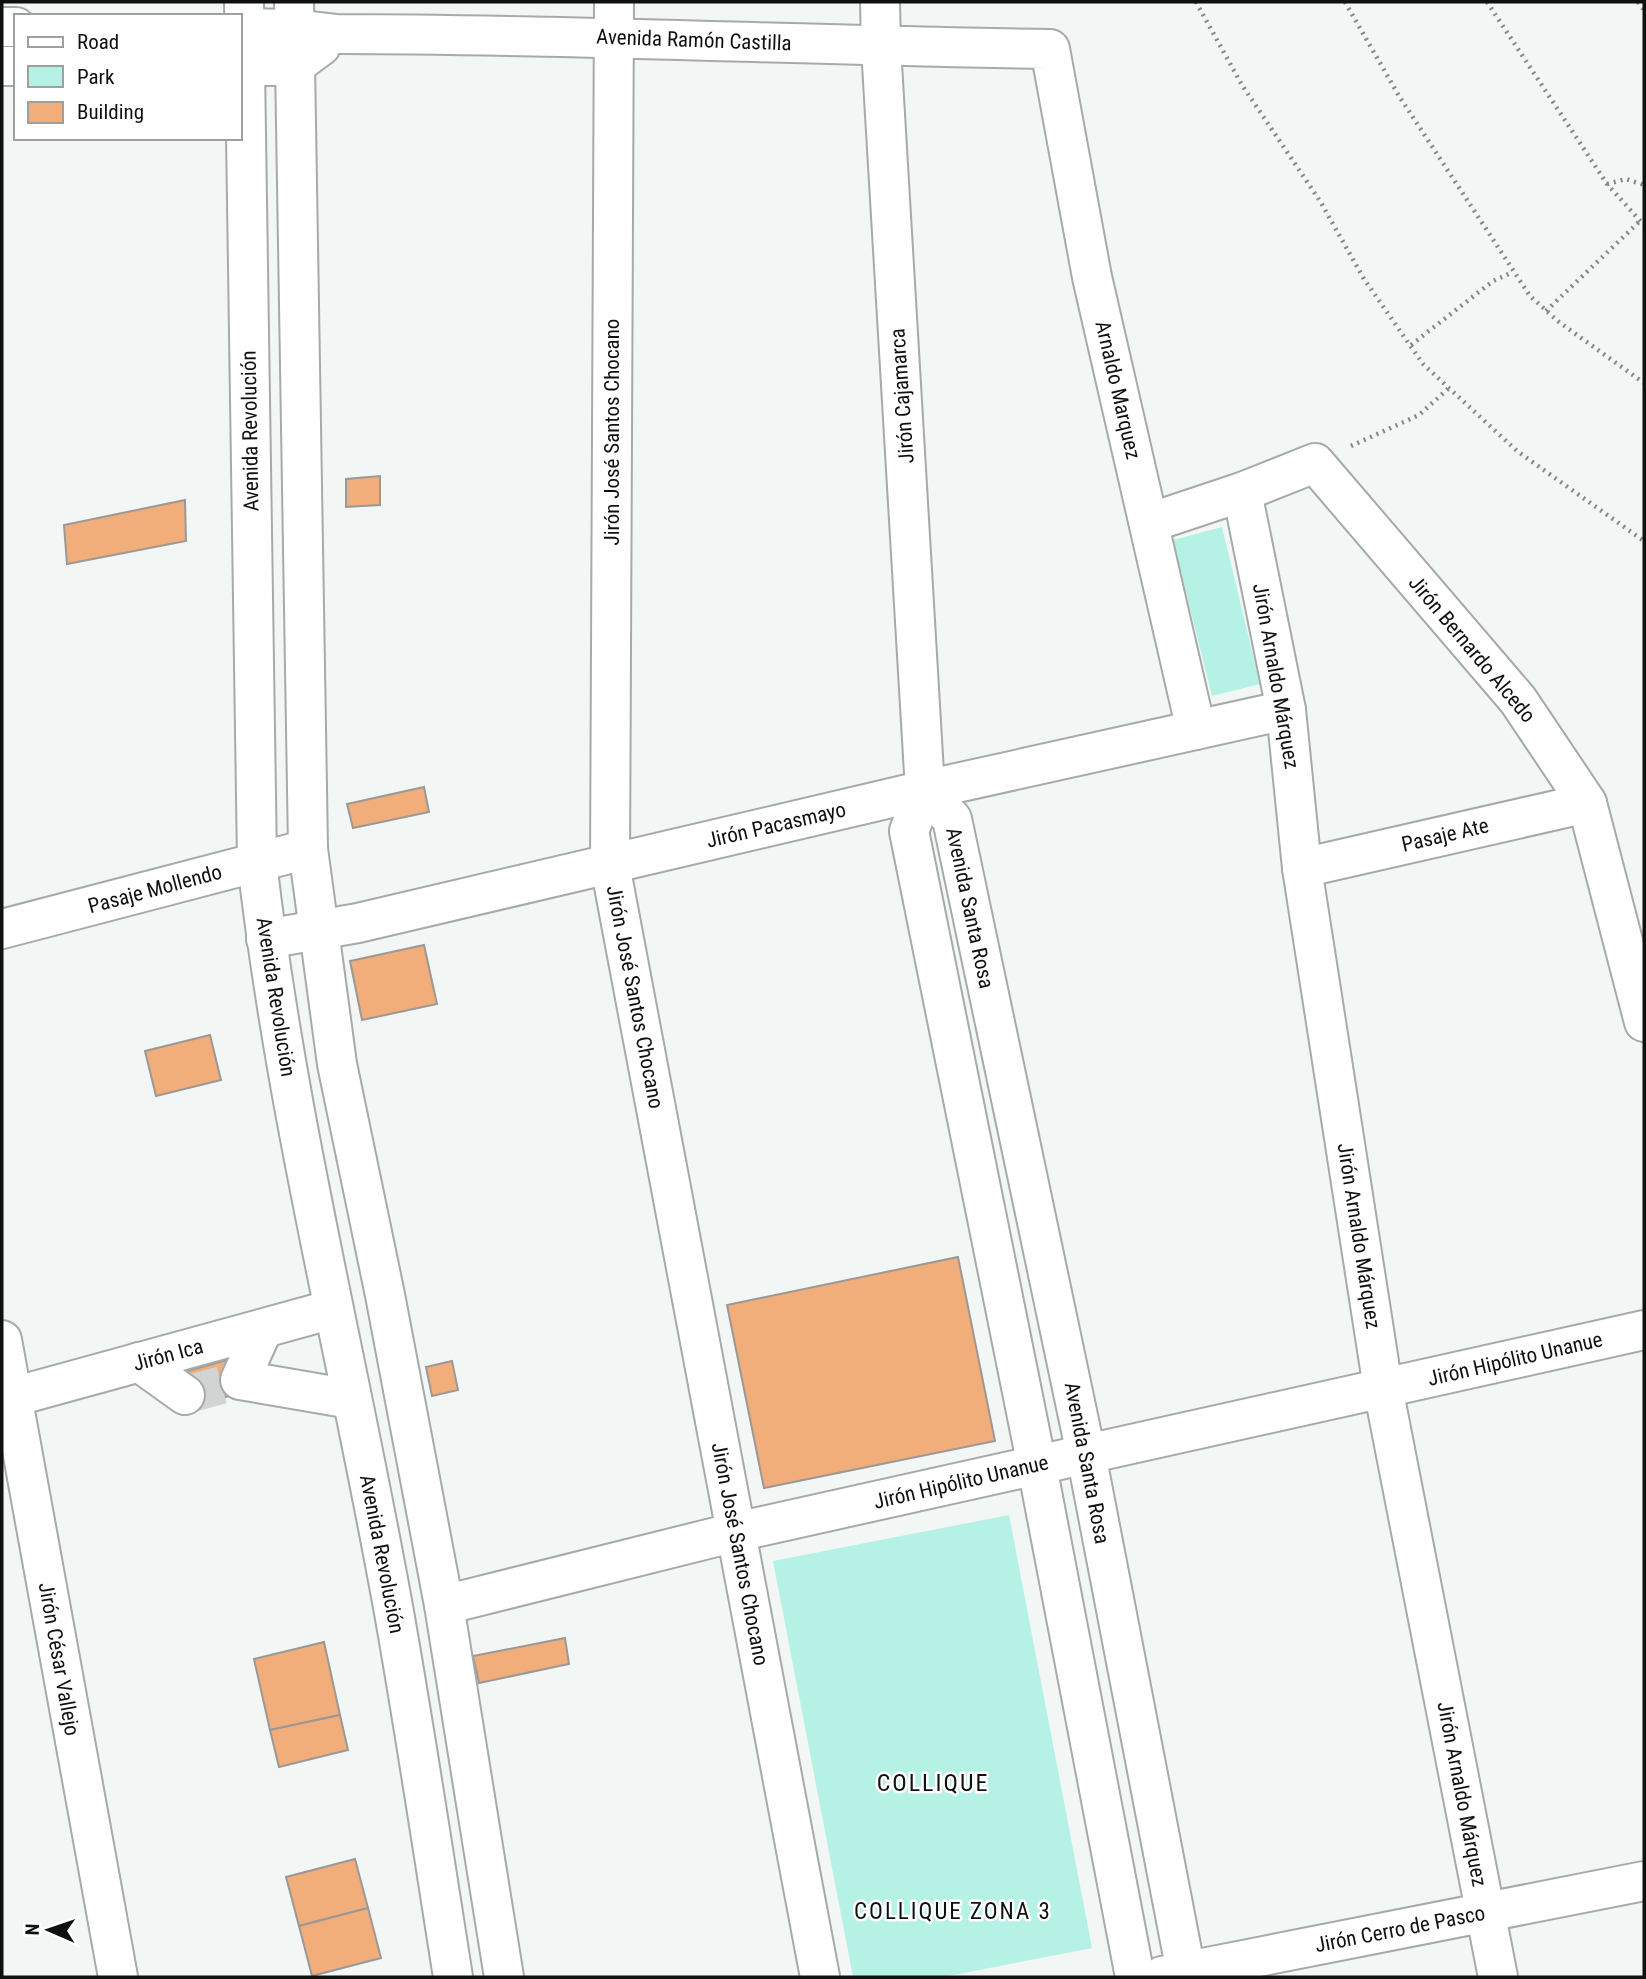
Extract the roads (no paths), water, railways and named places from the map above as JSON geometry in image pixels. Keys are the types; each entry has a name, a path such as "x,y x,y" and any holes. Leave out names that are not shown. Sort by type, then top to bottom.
{"street":[{"name":"Jirón Cajamarca","path":"880,2 925,790"},
{"path":"242,19 294,32"},
{"name":"Avenida Revolución","path":"242,19 257,862 286,1067 395,1617 453,1977"},
{"name":"Avenida Ramón Castilla","path":"294,32 337,34 614,19 881,47 1050,49"},
{"name":"Jirón José Santos Chocano","path":"614,19 610,865 820,1977"},
{"path":"242,66 294,32"},
{"path":"294,32 308,849 337,1063 385,1295 444,1605 504,1977"},
{"name":"Arnaldo Marquez","path":"1050,49 1092,277 1196,730"},
{"name":"Jirón Bernardo Alcedo","path":"1242,492 1315,463 1518,700 1587,803 1644,1022"},
{"path":"1149,523 1242,492"},
{"name":"Jirón Arnaldo Márquez","path":"1242,492 1286,710 1302,867 1383,1388 1498,1977"},
{"name":"Jirón Pacasmayo","path":"266,939 358,923 925,790 1286,710"},
{"name":"Avenida Santa Rosa","path":"1135,1977 1037,1466 909,831 925,790 952,819 1086,1454 1177,1975"},
{"name":"Pasaje Ate","path":"1302,867 1587,803"},
{"name":"Pasaje Mollendo","path":"2,929 308,849"},
{"name":"Jirón Ica","path":"6,1398 333,1309"},
{"path":"263,1329 240,1380 351,1399"},
{"name":"Jirón Hipólito Unanue","path":"444,1605 736,1532 1644,1330"},
{"name":"Jirón César Vallejo","path":"2,1340 6,1398 118,1977"},
{"path":"139,1362 185,1395"},
{"name":"Jirón Cerro de Pasco","path":"1177,1975 1644,1881"}],"tunnel":[{"path":"185,1395 240,1380"}],"district":[{"name":"COLLIQUE","path":"933,1783"},
{"name":"COLLIQUE ZONA 3","path":"953,1911"}]}
